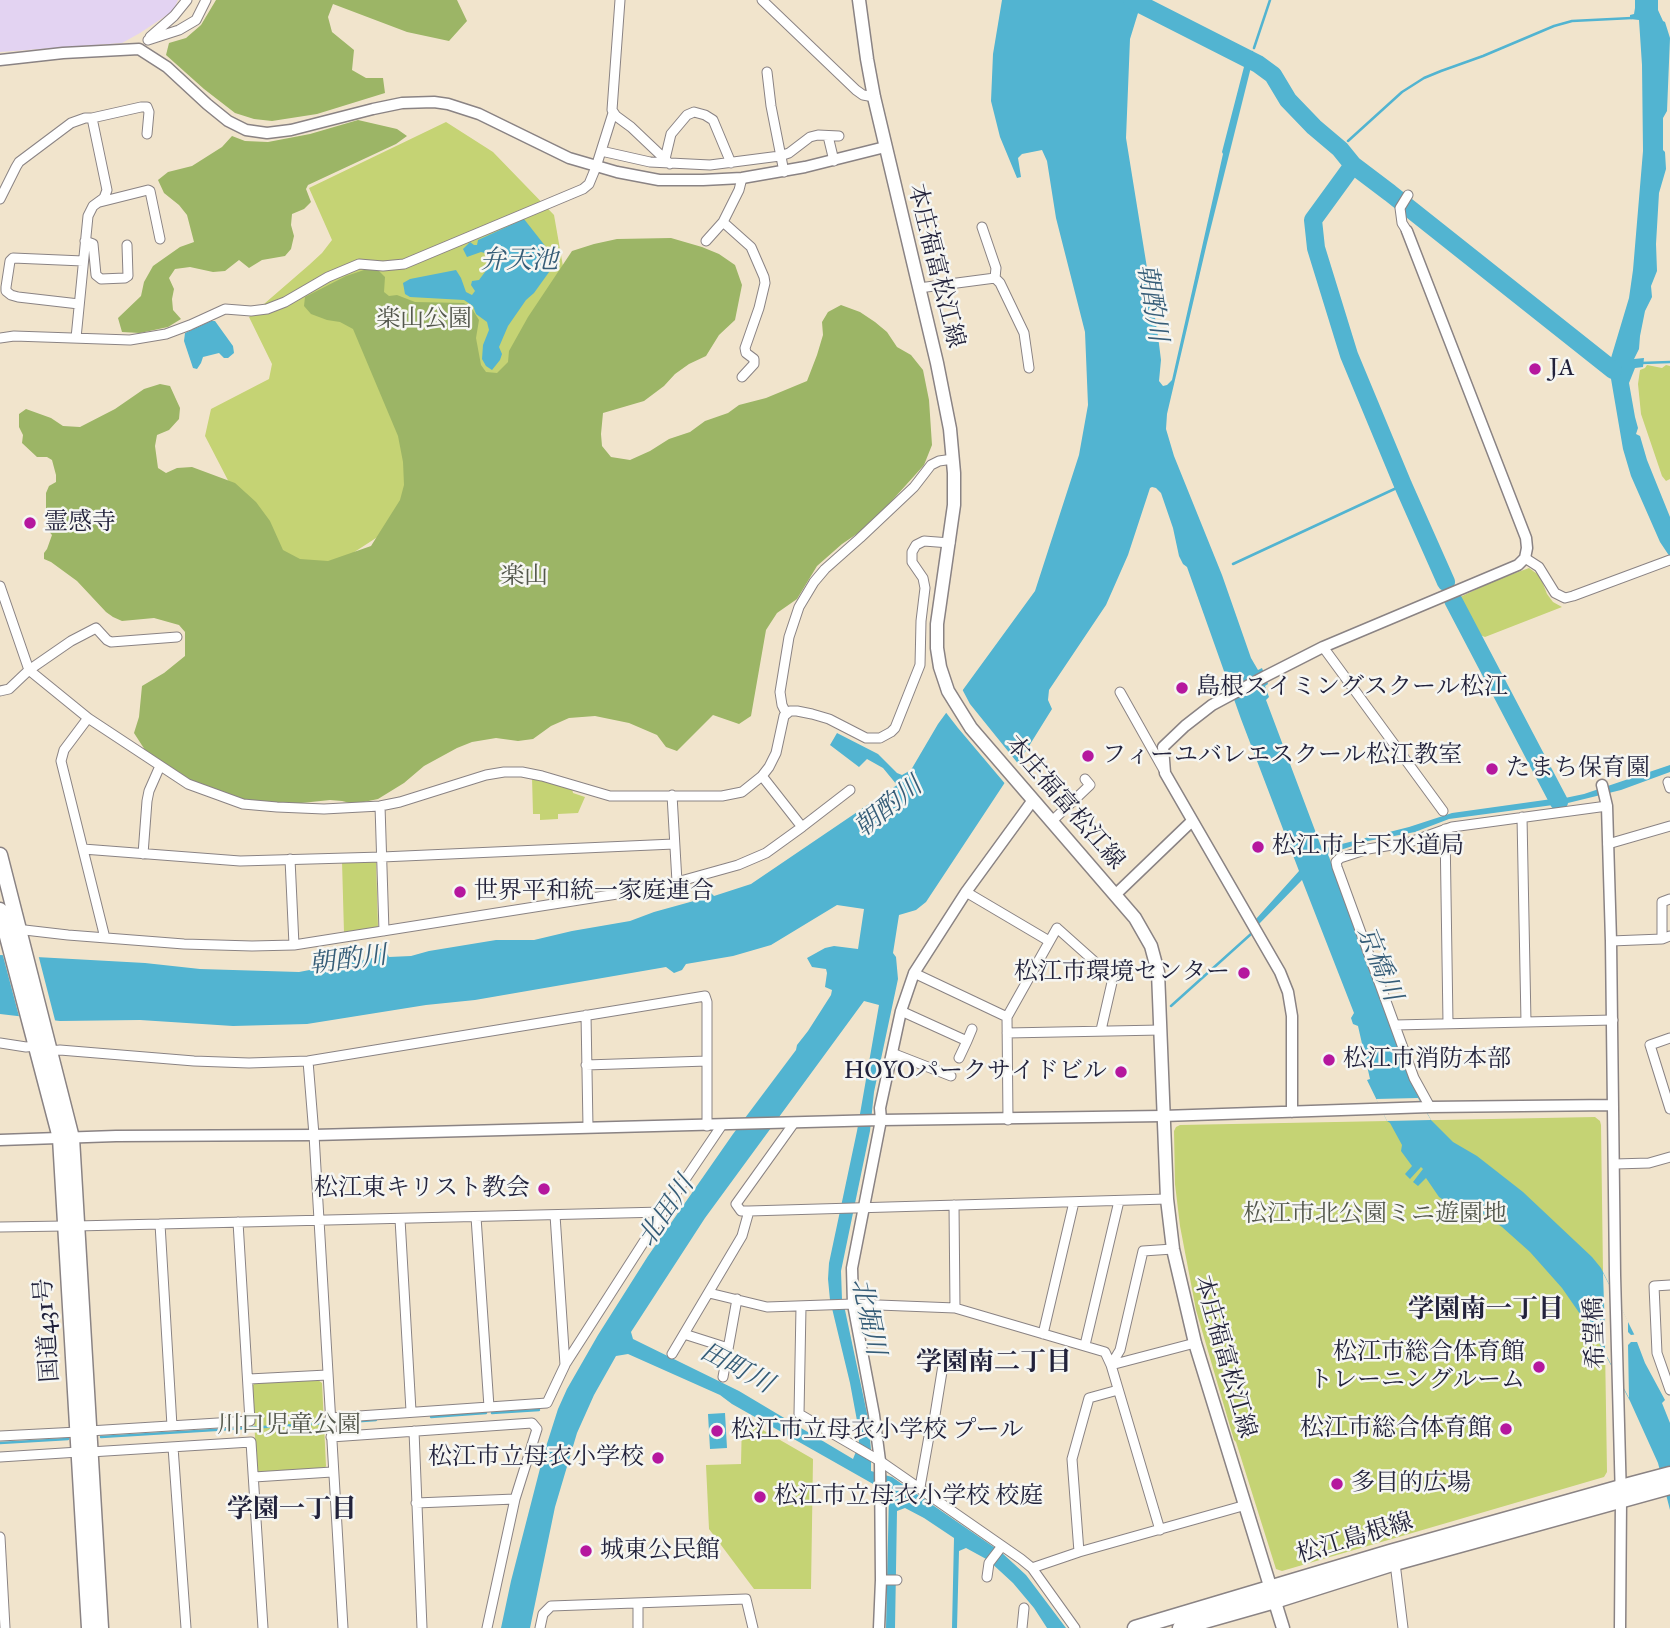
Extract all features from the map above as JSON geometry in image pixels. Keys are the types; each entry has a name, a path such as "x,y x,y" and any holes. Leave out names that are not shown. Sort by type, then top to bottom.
{"main road":[{"name":"本庄福富松江線","path":"859,0 874,97 944,395 953,459 954,505 937,638 940,667 948,691 971,728 1135,918 1151,946 1158,972 1167,1199 1173,1249 1195,1343 1283,1628"},
{"path":"0,855 8,928"},
{"path":"0,910 16,946 37,1037"},
{"name":"国道431号","path":"37,1037 50,1051 66,1138 84,1452 89,1628"},
{"name":"国道431号","path":"37,1037 66,1138"},
{"name":"国道431号","path":"84,1452 101,1628"},
{"name":"松江島根線","path":"1180,1628 1390,1552 1664,1482"},
{"name":"松江島根線","path":"1135,1628 1395,1563 1621,1493"}],"street":[{"path":"139,49 187,0"},
{"path":"148,40 179,30 196,20 206,0"},
{"path":"0,338 14,336 130,340 166,334 225,309 267,309 359,264 404,264 580,192 589,184 613,113 611,106 620,0"},
{"path":"762,0 856,90 863,95 874,97"},
{"path":"0,60 139,49 167,67 228,121 246,130 267,133 291,130 387,105 433,102 455,106 479,114 555,152 596,167 659,180 742,178 784,172 885,147"},
{"path":"767,72 784,172"},
{"path":"0,200 19,162 71,123 147,107 147,134"},
{"path":"613,113 668,162"},
{"path":"668,162 669,142 675,128 687,115 694,113 713,120 731,163"},
{"path":"92,118 107,184 106,193 100,202"},
{"path":"601,151 634,160 710,165 780,156 789,153 810,136 839,136"},
{"path":"828,136 834,161"},
{"path":"706,241 723,222 742,178"},
{"path":"76,338 88,216 93,206 148,190 160,239"},
{"path":"1166,774 1163,747 1201,713 1231,694 1324,647 1518,565 1525,558 1526,538 1402,223 1400,208 1408,195"},
{"path":"723,222 751,247 765,283 746,348 746,353 754,359 754,364 742,377"},
{"path":"982,227 996,268 995,278"},
{"path":"85,241 93,244 96,275 101,279 128,276 127,245"},
{"path":"79,304 18,298 11,295 6,287 10,261 13,258 83,261"},
{"path":"919,288 995,278"},
{"path":"995,278 1024,332 1029,368"},
{"path":"0,586 29,670 88,718 188,784 243,804 324,809 380,806 504,772 542,776 610,796 730,796 742,792 762,776 774,758 786,713 780,692 789,637 799,607 814,582 914,487 931,465 953,459"},
{"path":"786,713 797,711 829,719 871,739 884,737 895,728 920,665 925,588 923,578 912,562 912,552 916,545 924,541 950,543"},
{"path":"1525,558 1539,567 1555,593 1565,598 1669,561"},
{"path":"0,691 9,689 29,670 71,640 96,628 111,642 177,637"},
{"path":"1324,647 1443,811"},
{"path":"1120,692 1280,972 1288,992 1292,1016 1292,1112"},
{"path":"88,718 61,756 105,938"},
{"path":"143,854 147,801 160,766"},
{"path":"762,776 802,827"},
{"path":"1051,822 1090,785 1085,779"},
{"name":"希望橋","path":"1602,785 1606,803 1608,844 1613,1020 1615,1275 1621,1493 1620,1628"},
{"path":"8,928 197,945 294,944 617,894 677,882 766,853 850,790"},
{"path":"673,795 677,882"},
{"path":"879,1628 884,1580 881,1489 874,1415 849,1304 860,1209 901,1011 914,972 966,892 1033,800"},
{"path":"1430,1107 1414,1077 1336,862 1340,858 1368,849 1410,842 1452,827 1606,803"},
{"path":"380,806 384,931"},
{"path":"1522,817 1526,1022"},
{"path":"1115,895 1192,821"},
{"path":"1608,844 1670,826"},
{"path":"1445,830 1448,1023"},
{"path":"83,849 227,861 674,844"},
{"path":"290,859 294,944"},
{"path":"966,892 1049,941"},
{"path":"1611,941 1668,939 1662,902 1670,899"},
{"path":"1008,1120 1007,1017 1057,928 1113,978 1101,1030"},
{"path":"914,972 1007,1017"},
{"path":"50,1051 60,1049 194,1061 308,1061 705,996 706,1126"},
{"path":"901,1011 967,1041"},
{"path":"586,1015 588,1127"},
{"path":"1395,1025 1613,1020"},
{"path":"959,1058 972,1029"},
{"path":"1007,1034 1161,1030"},
{"path":"0,1043 26,1047 37,1037"},
{"path":"1670,1038 1650,1045 1670,1109"},
{"path":"892,1053 951,1076"},
{"path":"586,1065 707,1060"},
{"path":"308,1061 343,1628"},
{"path":"0,1140 1613,1105"},
{"path":"790,1124 736,1204 741,1211 1167,1199"},
{"path":"331,1425 411,1412 547,1403 565,1364 663,1212 727,1125"},
{"path":"1615,1164 1649,1163 1670,1157"},
{"path":"1085,1345 1119,1201"},
{"path":"1043,1334 1074,1202"},
{"path":"954,1205 955,1308"},
{"path":"672,1354 742,1236 749,1211"},
{"path":"0,1227 663,1212"},
{"path":"555,1215 565,1364"},
{"path":"476,1217 488,1407"},
{"path":"400,1219 411,1412"},
{"path":"0,1436 250,1421 238,1222"},
{"path":"160,1224 172,1426"},
{"path":"1111,1365 1120,1350 1143,1251 1173,1249"},
{"path":"1670,1285 1654,1286 1657,1353 1670,1390"},
{"path":"709,1293 767,1307 849,1304 955,1308 1105,1352 1160,1530"},
{"path":"723,1377 737,1299"},
{"path":"802,1307 799,1414 920,1487 1032,1568 1075,1628"},
{"path":"684,1334 728,1348"},
{"path":"1111,1365 1195,1343"},
{"path":"920,1487 944,1359"},
{"path":"249,1380 327,1375"},
{"path":"1079,1552 1072,1459 1088,1398 1118,1390"},
{"path":"331,1425 414,1431 532,1423 537,1429 515,1499 487,1628"},
{"path":"414,1431 422,1628"},
{"path":"0,1457 251,1442 263,1628"},
{"path":"173,1447 186,1628"},
{"path":"254,1477 332,1472"},
{"path":"416,1503 515,1499"},
{"path":"1032,1568 1246,1505"},
{"path":"0,1537 5,1628"},
{"path":"988,1577 989,1563 1001,1548"},
{"path":"1395,1563 1403,1628"},
{"path":"884,1580 897,1580"},
{"path":"540,1628 543,1614 551,1606 746,1599 753,1628"},
{"path":"638,1604 638,1628"},
{"path":"1022,1628 1024,1608"}],"shaded area":[{"path":"0,0 178,0 173,11 122,43 0,52"}],"green space":[{"path":"216,0 457,0 467,21 449,41 407,32 333,4 328,17 332,32 354,50 352,70 366,78 383,78 385,93 317,114 272,121 235,113 166,55 169,43 186,38 201,25"},
{"path":"358,120 397,129 407,136 396,144 308,185 306,189 311,202 304,209 292,214 294,236 291,249 285,256 262,260 249,268 239,260 225,271 213,272 190,267 175,269 169,278 174,289 173,310 181,319 168,327 140,333 122,332 118,318 141,296 144,282 153,266 180,247 194,242 187,215 164,193 158,180 168,172 192,166 222,147 232,136 245,141 268,142 310,134"},
{"name":"楽山公園","path":"446,122 493,152 554,215 568,295 393,527 339,562 276,573 205,436 211,409 269,379 272,364 249,317 322,253 332,240 309,188"},
{"name":"楽山","path":"671,238 719,254 735,265 742,285 735,320 719,335 706,356 675,374 644,401 603,413 602,446 611,457 630,460 669,439 690,432 705,421 728,413 739,405 766,398 807,381 823,335 822,322 828,312 841,305 860,312 875,322 887,332 897,347 911,355 923,370 929,400 932,445 924,465 870,525 842,544 817,566 797,599 777,613 766,630 751,716 739,724 713,715 677,751 666,747 657,735 629,723 595,716 569,718 551,726 533,739 518,741 496,738 457,748 424,766 404,783 378,799 354,804 330,800 292,804 249,802 196,784 145,750 134,733 139,717 142,686 185,656 185,632 179,625 154,618 122,621 113,617 77,581 44,559 52,535 46,528 46,493 49,486 56,482 56,475 52,460 37,457 22,443 19,414 26,409 51,418 63,426 80,427 115,409 144,389 160,384 170,386 180,408 179,419 169,430 157,435 155,446 158,468 166,473 177,468 192,467 235,483 256,502 270,521 283,550 300,559 328,561 371,546 400,500 404,485 403,462 398,436 353,329 340,322 311,314 304,306 305,297 346,276 367,269 378,270 385,277 384,292 389,296 397,295 415,302 464,303 479,320 476,338 481,365 486,372 497,373 508,362 509,351 528,317 572,251 617,239"},
{"path":"1647,365 1662,368 1670,366 1670,479 1666,481 1641,414 1638,384 1640,370"},
{"path":"1529,568 1540,576 1553,602 1562,607 1485,637 1473,632 1458,598"},
{"path":"532,777 572,788 573,793 585,797 578,813 558,814 558,819 540,820 540,814 533,814"},
{"path":"376,860 378,927 344,933 342,861"},
{"name":"松江市北公園ミニ遊園地","path":"1595,1117 1601,1125 1602,1343 1605,1346 1607,1472 1604,1477 1282,1571 1276,1569 1196,1310 1175,1184 1176,1127"},
{"name":"川口児童公園","path":"318,1380 322,1383 325,1468 260,1473 257,1471 252,1386 255,1383"},
{"name":"松江市立母衣小学校 校庭","path":"742,1418 813,1459 811,1589 754,1589 709,1529 706,1465 741,1464"}],"water":[{"name":"朝酌川","path":"1002,0 1142,0 1130,39 1126,138 1158,336 1161,360 1159,381 1163,386 1172,380 1222,152 1245,63 1251,67 1207,243 1167,414 1166,429 1251,658 1258,670 1262,668 1268,684 1265,686 1269,697 1266,700 1322,849 1452,813 1584,794 1670,765 1670,772 1621,790 1568,803 1449,819 1415,832 1368,841 1328,854 1410,1081 1431,1120 1453,1142 1477,1156 1523,1192 1601,1268 1665,1400 1662,1403 1670,1423 1670,1510 1658,1463 1630,1401 1596,1337 1562,1288 1530,1252 1502,1227 1477,1210 1445,1201 1426,1178 1418,1186 1413,1182 1423,1169 1421,1167 1410,1179 1405,1174 1412,1166 1401,1151 1402,1145 1367,1080 1370,1079 1358,1026 1353,1024 1351,1018 1354,1013 1302,880 1259,924 1256,919 1299,871 1187,567 1179,556 1161,493 1152,487 1128,555 1106,605 1049,690 1048,700 1052,709 926,902 916,910 899,915 893,953 896,957 898,979 841,1271 842,1300 868,1418 871,1471 892,1477 1001,1552 1026,1575 1066,1628 1047,1628 1013,1583 988,1560 966,1548 959,1551 957,1628 952,1628 954,1538 905,1508 897,1511 895,1628 886,1628 889,1493 720,1395 628,1354 616,1356 577,1433 555,1507 530,1628 501,1628 544,1453 567,1389 648,1256 733,1134 796,1050 831,995 832,990 825,987 826,969 812,967 807,958 834,946 858,949 864,909 837,905 771,945 733,956 686,964 682,970 674,973 666,967 475,1000 307,1024 233,1026 140,1020 60,1021 0,1014 0,955 145,963 200,969 299,972 378,957 381,951 379,949 384,948 389,957 411,956 496,940 534,940 630,921 701,899 704,894 710,892 714,896 751,884 897,785 883,768 867,759 859,767 830,745 837,733 878,754 897,773 902,775 911,770 938,724 1035,591 1079,455 1088,405 1085,332 1056,218 1047,161 1042,150 1022,154 1018,158 1021,177 1017,178 1000,137 991,101 993,54","holes":["864,1001 879,1005 828,1279 830,1300 858,1426 859,1444 853,1459 739,1391 633,1339 631,1332 705,1218"]},
{"path":"1635,0 1658,0 1658,10 1670,38 1667,111 1663,118 1666,169 1659,193 1657,271 1651,286 1652,297 1645,311 1639,349 1634,359 1644,358 1643,367 1635,368 1629,383 1638,428 1636,434 1640,436 1670,517 1670,557 1660,542 1631,476 1623,449 1610,373 1593,361 1597,353 1611,358 1629,298 1633,270 1643,151 1639,20 1630,19 1630,15 1634,14"},
{"name":"弁天池","path":"524,219 557,261 508,326 499,347 502,354 500,360 492,370 482,359 483,345 489,330 487,322 476,314 473,306 464,300 410,297 405,294 403,283 410,279 456,270 466,292 472,295 475,291 471,285 472,281 479,280 485,272 489,254 481,252 467,257 463,249 470,242 477,245 478,240"},
{"path":"215,321 233,346 234,353 228,358 219,353 203,357 197,369 193,368 184,341 185,333"},
{"name":"松江市立母衣小学校 プール","path":"725,1413 727,1448 710,1449 708,1414"}],"pier":[{"path":"961,687 970,704 1020,766 1007,786 944,710"},
{"path":"2,952 38,954 56,1024 20,1020"},
{"path":"1418,1098 1431,1120 1387,1121 1376,1099"},
{"path":"1603,1273 1628,1321 1628,1332 1631,1335 1638,1334 1638,1342 1628,1345 1629,1398 1605,1353 1605,1346 1597,1343 1596,1335 1603,1336 1605,1333"}],"waterway":[{"path":"1132,0 1258,64 1273,75 1288,100 1340,149 1353,165 1613,370"},
{"path":"1254,48 1270,0"},
{"path":"1348,141 1402,92 1424,78 1554,26 1572,21 1632,18"},
{"path":"1248,68 1252,62 1252,52"},
{"path":"1340,149 1344,145"},
{"path":"1353,165 1313,220 1316,248 1349,355 1446,582"},
{"path":"1641,363 1670,362"},
{"path":"1233,564 1403,485"},
{"path":"1453,600 1559,802"},
{"path":"1171,1006 1251,934"},
{"path":"492,1413 539,1410"},
{"path":"431,1417 486,1413"},
{"path":"335,1423 376,1420"},
{"path":"101,1437 328,1423"},
{"path":"0,1443 68,1439"}],"place":[{"name":"JA","path":"1535,369"},
{"name":"霊感寺","path":"30,523"},
{"name":"島根スイミングスクール松江","path":"1182,688"},
{"name":"フィーユバレエスクール松江教室","path":"1088,756"},
{"name":"たまち保育園","path":"1492,769"},
{"name":"松江市上下水道局","path":"1258,847"},
{"name":"世界平和統一家庭連合","path":"460,892"},
{"name":"松江市環境センター","path":"1244,973"},
{"name":"松江市消防本部","path":"1329,1060"},
{"name":"HOYOパークサイドビル","path":"1121,1072"},
{"name":"松江東キリスト教会","path":"544,1189"},
{"name":"松江市総合体育館 トレーニングルーム","path":"1539,1367"},
{"name":"松江市総合体育館","path":"1506,1429"},
{"name":"松江市立母衣小学校 プール","path":"717,1431"},
{"name":"松江市立母衣小学校","path":"658,1458"},
{"name":"多目的広場","path":"1337,1484"},
{"name":"松江市立母衣小学校 校庭","path":"760,1497"},
{"name":"城東公民館","path":"586,1551"}],"district":[{"name":"学園南一丁目","path":"1486,1311"},
{"name":"学園南二丁目","path":"994,1364"},
{"name":"学園一丁目","path":"292,1511"}],"water label":[{"name":"京橋川","path":"1378,964"},
{"name":"北田川","path":"667,1212"},
{"name":"北堀川","path":"867,1317"},
{"name":"田町川","path":"736,1369"}]}
